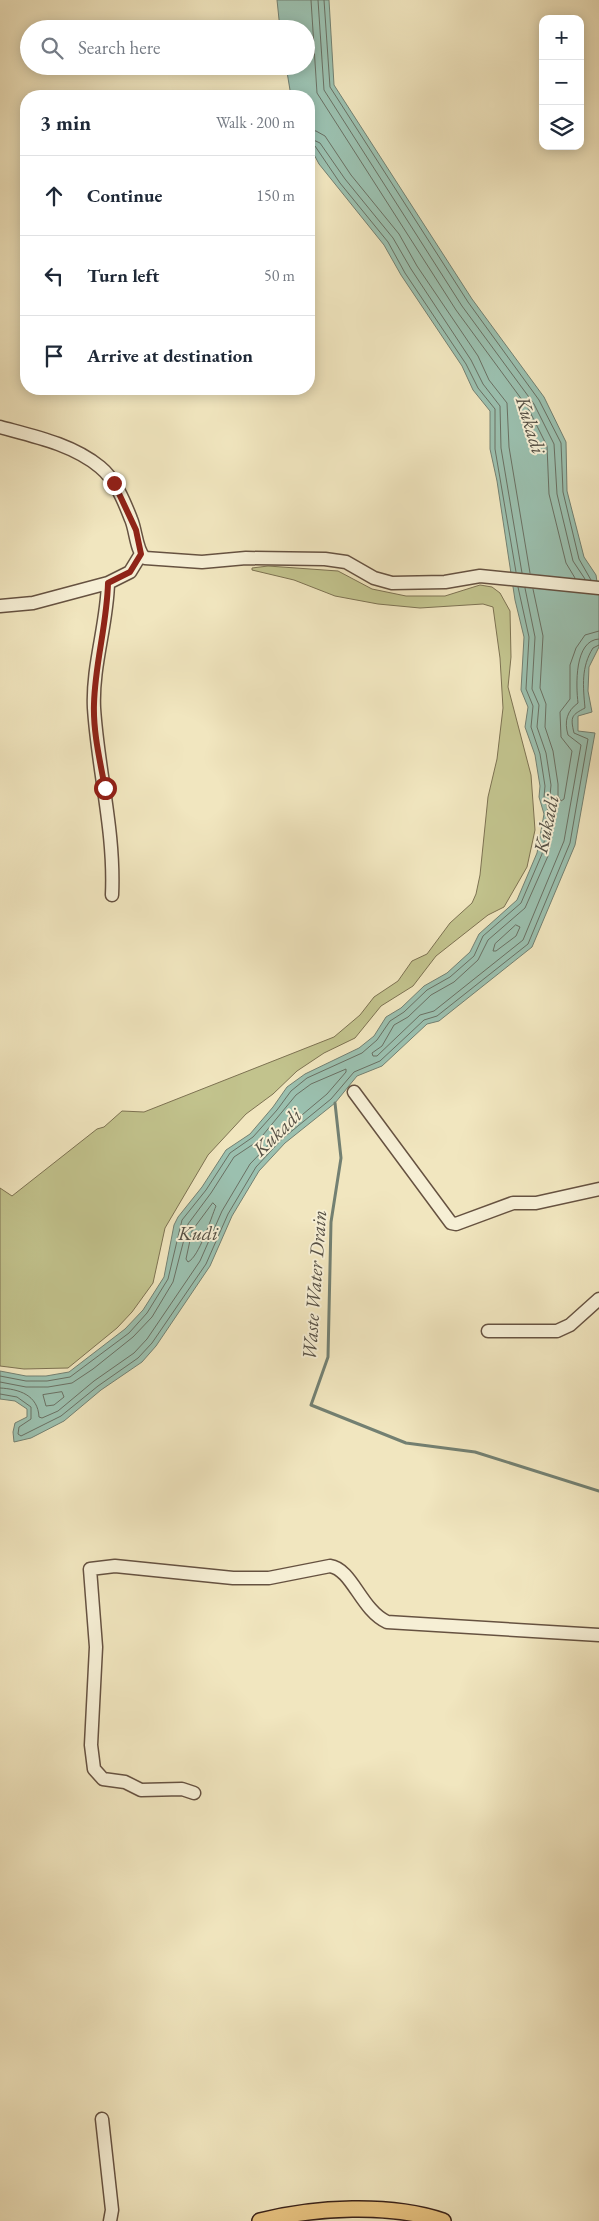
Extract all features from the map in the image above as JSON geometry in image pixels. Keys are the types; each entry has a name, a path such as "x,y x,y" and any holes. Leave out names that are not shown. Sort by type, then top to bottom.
{"main road":[{"path":"260,2221 277,2217 361,2209 421,2214 444,2221"}],"street":[{"path":"0,427 40,437 82,455 100,467 114,483 125,503 136,530 141,554 130,572 108,583 33,604 0,606"},
{"path":"141,554 152,560 202,562 246,558 325,558 346,562 374,578 392,583 445,582 480,576 599,588"},
{"path":"108,583 108,604 95,682 94,707 112,841 112,895"},
{"path":"354,1092 451,1223 456,1224 513,1203 536,1203 599,1190"},
{"path":"488,1331 557,1331 570,1325 599,1299"},
{"path":"194,1793 182,1789 141,1790 125,1782 98,1776 94,1769 91,1745 96,1647 90,1569 115,1566 233,1578 270,1578 330,1566 336,1567 342,1572 366,1606 377,1617 387,1622 599,1634"},
{"path":"102,2119 112,2210 110,2221"}],"green space":[{"path":"268,566 338,571 372,589 406,596 445,596 480,585 492,587 500,593 510,611 511,657 508,687 531,775 535,830 527,867 504,907 488,915 436,956 413,986 381,1006 355,1038 324,1053 297,1071 273,1094 246,1114 208,1155 165,1228 153,1283 132,1312 117,1328 68,1368 24,1369 0,1366 0,1188 12,1196 97,1129 104,1127 122,1111 144,1112 334,1037 360,1015 374,997 398,981 412,961 427,954 450,923 472,903 476,894 480,875 488,797 497,759 503,708 500,658 493,607 483,604 420,608 378,604 335,596 294,580 252,570 252,568"}],"water":[{"path":"277,0 329,0 334,85 472,299 544,397 566,442 567,491 584,557 596,575 599,595 599,647 589,667 588,691 592,712 578,716 578,731 595,733 575,845 532,947 439,1021 427,1024 382,1066 357,1076 335,1103 285,1143 259,1171 232,1216 210,1266 156,1346 142,1362 101,1390 64,1421 31,1438 14,1442 13,1432 15,1423 27,1417 27,1409 15,1401 0,1399 0,1371 26,1376 46,1376 69,1372 125,1329 143,1310 164,1277 174,1225 178,1217 202,1187 226,1150 250,1134 287,1087 305,1074 359,1048 374,1036 386,1017 401,1008 424,986 447,973 470,952 479,934 517,900 537,853 544,814 539,797 540,786 535,755 525,727 528,707 521,690 524,637 515,600 497,481 490,449 490,411 473,390 462,366 401,275 384,245 319,164 315,156 315,90 290,90 288,75 315,75 315,20 279,20"}],"waterway":[{"name":"Waste Water Drain","path":"335,1103 341,1158 331,1222 328,1357 311,1405 406,1443 475,1452 599,1491"}],"route":[{"path":"105,788 94,707 95,682 108,604 108,583 130,572 141,554 136,530 114,483"}],"water label":[{"name":"Kukadi","path":"531,425"},
{"name":"Kukadi","path":"546,824"},
{"name":"Kukadi","path":"277,1132"},
{"name":"Kudi","path":"198,1233"}]}
